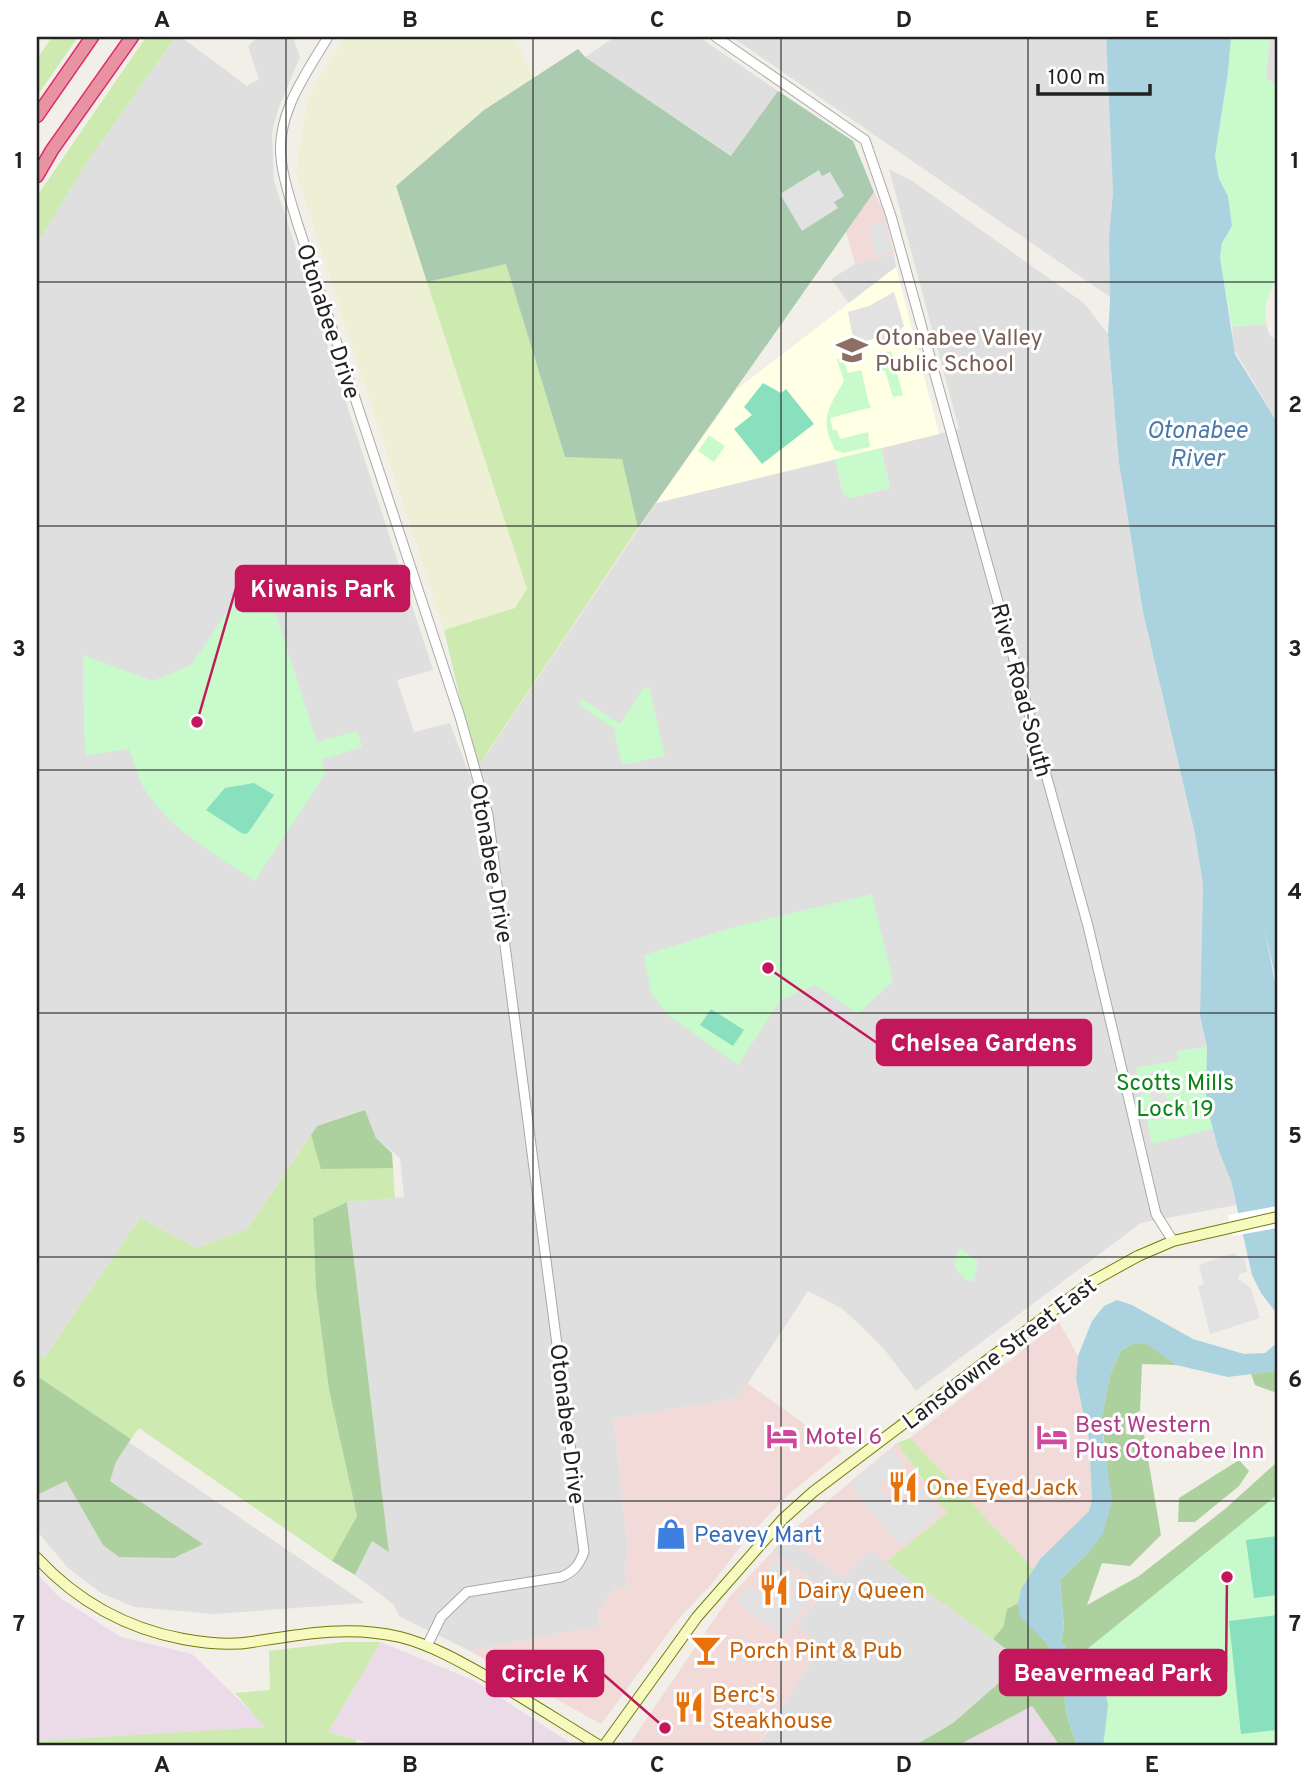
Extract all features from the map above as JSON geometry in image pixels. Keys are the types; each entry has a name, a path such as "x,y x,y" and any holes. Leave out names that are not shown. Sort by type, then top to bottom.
{"highway":[{"path":"37,116 92,37"},
{"path":"37,176 52,150 132,37"}],"main road":[{"name":"Lansdowne Street East","path":"602,1746 697,1616 783,1518 813,1492 1091,1282 1138,1256 1173,1241 1277,1217"},
{"path":"37,1558 57,1580 90,1605 126,1624 160,1635 208,1644 250,1643 327,1631 365,1631 401,1637 466,1665 602,1746"}],"street":[{"name":"Otonabee Drive","path":"328,37 290,106 281,140 282,164 297,222 460,717 488,815 584,1552 579,1566 561,1577 467,1592 441,1617 427,1646"},
{"name":"River Road South","path":"716,37 865,140 891,216 1084,913 1156,1214 1173,1241"}],"shaded area":[{"path":"175,37 181,37 247,86 259,79 248,46 258,37 293,37 300,57 278,109 272,133 274,181 433,670 397,680 414,732 450,723 470,776 656,503 835,459 843,494 851,498 890,488 881,448 959,429 889,169 912,181 1084,303 1108,334 1119,463 1143,612 1195,834 1203,885 1200,1016 1207,1047 1206,1102 1236,1205 1141,1223 916,1391 884,1349 857,1322 841,1308 808,1291 738,1398 614,1419 628,1548 625,1572 628,1588 616,1587 599,1610 600,1626 470,1651 399,1616 393,1604 355,1575 372,1541 389,1551 347,1202 404,1197 400,1158 376,1138 365,1110 317,1126 247,1229 197,1248 140,1218 44,1358 37,1354 37,244 82,170"},
{"path":"344,37 514,37 534,78 484,110 396,186 527,589 515,608 444,630 296,173 308,97"},
{"path":"615,37 699,37 778,91 732,156 585,57"},
{"path":"732,37 1106,37 1113,192 1109,237 1110,297"},
{"path":"1270,37 1277,37 1277,87 1266,77"},
{"path":"578,49 585,57 731,156 778,91 853,141 874,192 638,528 622,459 565,457 506,264 427,282 396,186 484,110"},
{"path":"819,170 822,176 830,172 844,196 834,202 838,208 802,231 780,194"},
{"path":"874,192 884,211 894,254 855,264 846,232"},
{"path":"884,221 892,252 876,256 868,226"},
{"path":"894,254 896,267 849,303 831,279 855,264"},
{"name":"Otonabee Valley Public School","path":"896,267 939,434 656,503 737,389"},
{"path":"894,292 904,326 893,337 892,343 879,346 877,338 854,344 848,312 869,306"},
{"path":"1266,324 1269,334 1277,341 1277,422 1234,349 1232,327"},
{"path":"1154,1071 1169,1104 1166,1109 1168,1117 1152,1121 1148,1106 1154,1104 1142,1076"},
{"path":"1233,1253 1245,1260 1247,1272 1239,1274 1238,1279 1251,1288 1260,1318 1210,1334 1198,1286 1204,1284 1199,1265"},
{"path":"1059,1322 1078,1356 1076,1379 1089,1439 1092,1500 1089,1511 1040,1559 1034,1569 910,1438"},
{"path":"747,1383 842,1451 789,1494 747,1538 711,1585 680,1617 601,1724 470,1651 600,1626 599,1610 616,1587 628,1588 625,1572 628,1548 614,1419 738,1398"},
{"path":"129,1442 365,1603 214,1614 134,1607 101,1593 68,1568 37,1531 37,1495 66,1481 103,1545 203,1544 110,1481 116,1462"},
{"path":"897,1443 947,1513 886,1562 870,1549 842,1578 786,1536"},
{"path":"892,1449 904,1465 878,1485 897,1509 925,1488 941,1514 900,1547 850,1487 854,1483 852,1480"},
{"path":"786,1536 842,1578 870,1548 1024,1662 953,1723 914,1746 757,1746 769,1730 794,1626 828,1591 772,1552"},
{"path":"772,1552 828,1591 795,1626 822,1645 757,1746 632,1746 631,1742 730,1596"},
{"path":"774,1560 818,1592 782,1636 736,1602 750,1585 781,1608 795,1590 767,1569"},
{"path":"37,1574 60,1598 121,1637 192,1654 267,1727 37,1741"},
{"path":"381,1642 475,1681 575,1746 380,1746 328,1732"},
{"path":"1032,1706 1060,1746 957,1746"}],"green space":[{"path":"52,37 78,37 37,96 37,59"},
{"path":"146,37 175,37 82,170 37,244 37,196"},
{"path":"1231,37 1270,37 1266,77 1277,87 1277,275 1265,305 1266,324 1232,327 1220,257 1222,243 1232,226 1228,196 1219,180 1215,156"},
{"path":"506,263 565,457 622,458 638,528 479,765 465,720 444,630 515,608 527,589 427,282"},
{"path":"891,351 903,395 893,397 885,371 881,371 879,364 885,362 882,354"},
{"path":"843,358 848,373 861,370 872,407 830,418 833,430 837,430 840,439 868,432 870,447 843,453 835,450 827,430 827,422 830,407 844,381 837,359"},
{"path":"763,383 781,393 786,389 814,424 762,464 734,429 752,415 744,407"},
{"path":"709,435 725,446 714,462 698,451"},
{"path":"881,448 890,488 850,498 843,494 835,459"},
{"path":"253,574 267,586 317,742 357,731 362,747 322,760 325,774 255,881 195,841 168,818 145,790 129,749 86,755 83,655 153,681 191,665"},
{"path":"649,687 665,756 622,765 614,733 616,730 578,704 582,699 620,724 643,689"},
{"path":"254,783 274,795 248,833 243,834 206,810 225,788"},
{"path":"872,894 893,981 858,1014 815,985 780,1001 738,1065 668,1015 651,993 644,955 734,927"},
{"path":"711,1009 744,1030 733,1046 700,1025"},
{"name":"Scotts Mills Lock 19","path":"1207,1047 1206,1102 1213,1129 1152,1144 1136,1068 1178,1060 1177,1051"},
{"path":"365,1110 376,1138 392,1153 393,1168 321,1169 311,1135 317,1126"},
{"path":"311,1135 322,1168 393,1168 395,1198 347,1202 313,1218 316,1290 329,1390 357,1516 332,1561 139,1428 131,1439 37,1376 37,1354 44,1358 140,1218 197,1248 247,1229"},
{"path":"347,1202 389,1552 372,1541 355,1575 332,1561 357,1516 329,1390 316,1290 313,1218"},
{"path":"960,1248 978,1262 973,1282 965,1279 955,1268 956,1254"},
{"path":"1132,1344 1148,1344 1176,1365 1142,1364 1140,1411 1125,1418 1126,1434 1144,1435 1161,1535 1130,1566 1102,1563 1087,1605 1139,1576 1225,1509 1277,1462 1277,1521 1103,1746 1108,1705 1103,1683 1075,1659 1061,1641 1064,1628 1060,1580 1089,1552 1107,1458 1101,1421 1110,1375 1121,1350"},
{"path":"1277,1371 1277,1393 1255,1385 1251,1374"},
{"path":"37,1376 131,1439 116,1462 110,1481 203,1544 174,1558 119,1557 103,1545 66,1481 37,1495"},
{"path":"910,1438 1034,1569 1021,1589 1018,1603 1007,1609 1003,1627 993,1639 886,1562 947,1513 897,1443"},
{"path":"1239,1460 1249,1471 1239,1486 1195,1522 1178,1522 1179,1498"},
{"path":"1277,1495 1277,1746 1103,1746 1108,1705 1075,1659"},
{"path":"1277,1536 1277,1595 1254,1598 1246,1540"},
{"path":"1018,1603 1021,1617 1046,1642 1060,1662 1067,1716 1077,1746 1060,1746 1032,1706 957,1746 914,1746 953,1723 1023,1662 993,1639 1003,1627 1007,1609"},
{"path":"1277,1615 1277,1730 1241,1734 1229,1621"},
{"path":"343,1642 381,1642 328,1732 357,1740 353,1746 37,1746 37,1741 265,1727 235,1693 270,1690 269,1651"}],"water":[{"name":"Otonabee River","path":"1106,37 1231,37 1215,156 1219,179 1228,196 1232,226 1222,243 1220,257 1235,354 1277,422 1277,985 1264,927 1277,992 1277,1314 1261,1293 1252,1275 1231,1181 1218,1149 1206,1102 1207,1047 1200,1016 1203,885 1195,834 1143,612 1119,463 1108,334 1109,237 1113,192"},
{"path":"1117,1300 1132,1305 1193,1339 1244,1354 1265,1353 1277,1343 1277,1371 1228,1377 1176,1365 1147,1344 1132,1344 1121,1350 1110,1375 1101,1421 1112,1501 1103,1534 1060,1580 1064,1628 1061,1641 1075,1659 1103,1682 1108,1705 1103,1746 1077,1746 1067,1716 1060,1662 1046,1642 1020,1617 1018,1603 1021,1589 1040,1559 1089,1511 1092,1500 1089,1439 1076,1379 1078,1356 1092,1321 1104,1306"}],"pier":[{"path":"1277,1206 1277,1228 1233,1236 1228,1215"}],"place":[{"name":"Otonabee Valley Public School","path":"852,350"},
{"name":"Kiwanis Park","path":"197,722"},
{"name":"Chelsea Gardens","path":"768,968"},
{"name":"Motel 6","path":"782,1436"},
{"name":"Best Western Plus Otonabee Inn","path":"1052,1437"},
{"name":"One Eyed Jack","path":"903,1487"},
{"name":"Peavey Mart","path":"671,1534"},
{"name":"Beavermead Park","path":"1227,1577"},
{"name":"Dairy Queen","path":"774,1590"},
{"name":"Porch Pint & Pub","path":"706,1650"},
{"name":"Berc's Steakhouse","path":"689,1707"},
{"name":"Circle K","path":"665,1728"}]}
